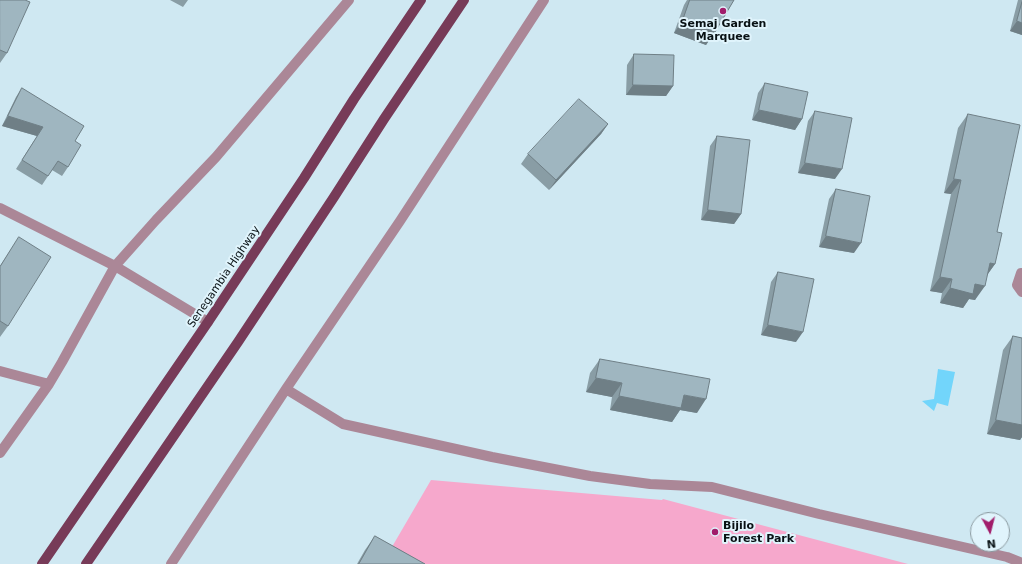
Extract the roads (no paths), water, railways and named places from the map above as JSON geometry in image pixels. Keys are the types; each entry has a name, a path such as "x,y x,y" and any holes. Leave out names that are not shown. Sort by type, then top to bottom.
{"main road":[{"name":"Senegambia Highway","path":"42,564 208,322 304,178 354,99 421,0"},
{"path":"86,564 242,335 464,0"}],"street":[{"path":"0,453 49,384 115,266 216,157 349,0"},
{"path":"170,564 400,221 544,0"},
{"path":"0,208 115,266 208,322"},
{"path":"1022,273 1017,285 1022,292"},
{"path":"0,371 49,384"},
{"path":"286,389 343,424 492,457 590,476 650,484 712,487 819,514 1007,557 1022,563"}],"water":[{"path":"938,369 955,372 948,406 937,403 934,411 922,401 934,399"}],"place":[{"name":"Semaj Garden Marquee","path":"723,11"},
{"name":"Bijilo Forest Park","path":"715,532"}]}
